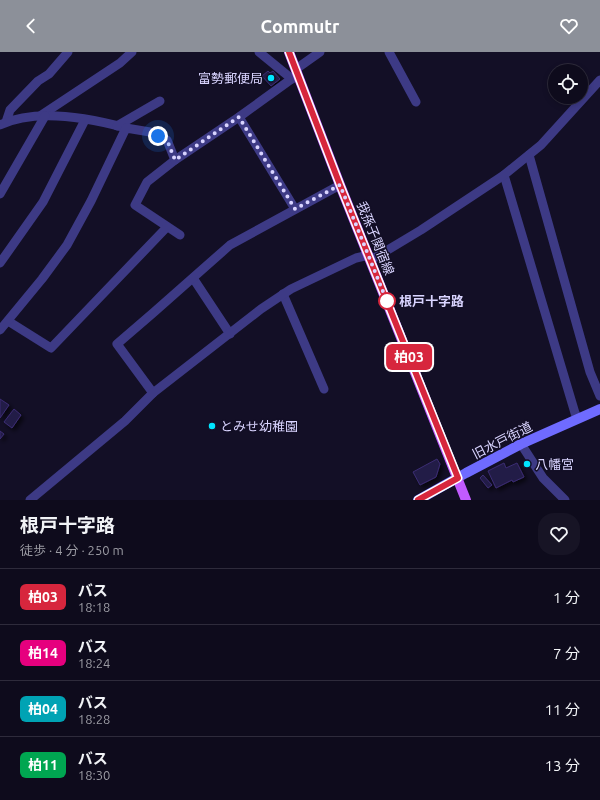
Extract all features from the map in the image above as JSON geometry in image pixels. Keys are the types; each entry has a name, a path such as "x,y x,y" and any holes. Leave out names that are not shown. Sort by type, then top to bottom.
{"main road":[{"name":"我孫子関宿線","path":"289,52 295,74 466,500"}],"street":[{"path":"3,123 10,110 38,81 49,74 68,52"},
{"path":"0,194 42,116 120,63 132,52"},
{"path":"259,52 295,74"},
{"path":"180,235 135,205 147,182 175,160 239,117 295,74 320,52"},
{"path":"389,52 416,102"},
{"path":"30,500 125,420 153,393 283,294 356,258 370,258 421,230 504,175 541,145 600,80"},
{"path":"0,330 67,245 91,201 121,127 160,101"},
{"path":"3,123 31,116 63,116 150,132 167,140 175,160"},
{"path":"239,117 295,209"},
{"path":"0,263 43,202 86,120"},
{"path":"529,155 590,372 600,396"},
{"path":"504,175 577,418"},
{"path":"153,393 117,344 230,244 259,230 340,185"},
{"path":"8,321 51,348 167,226"},
{"path":"193,278 230,334"},
{"path":"283,294 324,389"},
{"name":"旧水戸街道","path":"418,500 521,444 600,409"},
{"path":"521,444 543,478 565,500"}],"building":[{"path":"268,71 270,73 273,71 280,79 271,86 262,76"},
{"path":"0,399 9,405 0,418"},
{"path":"14,409 21,415 12,428 4,422"},
{"path":"0,431 4,434 0,439"},
{"path":"437,459 440,464 436,477 420,485 413,472"},
{"path":"504,463 506,468 517,463 524,477 513,482 512,480 496,488 488,471"},
{"path":"483,475 492,485 488,488 480,478"}],"bus line":[{"name":"柏03","path":"289,52 340,185 458,478 418,500"}],"place":[{"name":"富勢郵便局","path":"271,78"},
{"name":"根戸十字路","path":"387,301"},
{"name":"とみせ幼稚園","path":"212,426"},
{"name":"八幡宮","path":"527,464"}],"route":[{"path":"158,136 167,140 175,160 239,117 295,209 340,185 388,304 387,301"}]}
